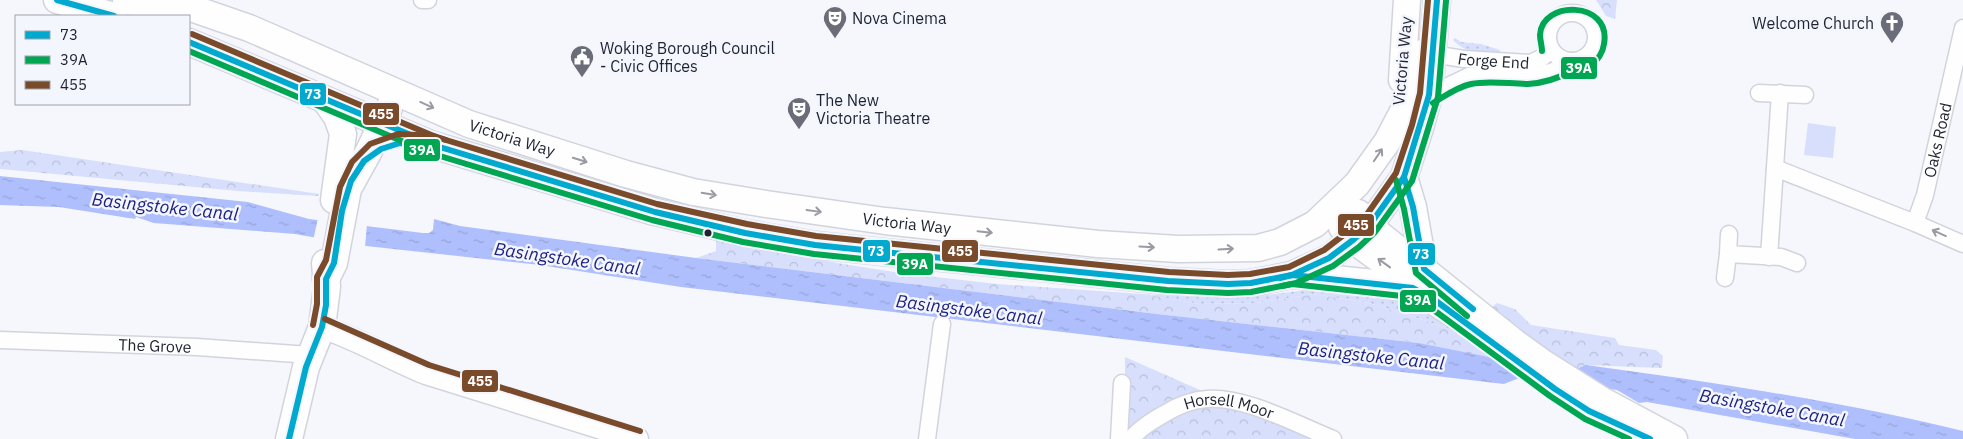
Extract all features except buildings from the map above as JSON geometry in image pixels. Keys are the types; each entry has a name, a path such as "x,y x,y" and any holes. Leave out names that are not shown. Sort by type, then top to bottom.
{"main road":[{"path":"57,0 110,15"},
{"path":"126,0 169,15"},
{"name":"Victoria Way","path":"168,0 249,28 377,107 433,145 655,212 745,233 815,245 1168,281 1228,284 1251,283 1292,275 1329,258 1361,233 1404,177 1429,95 1437,0"},
{"name":"Victoria Way","path":"1396,122 1400,104 1407,0"},
{"name":"Victoria Way","path":"190,22 272,54 377,107"},
{"name":"Victoria Way","path":"190,42 325,100 377,107 468,124 648,180 720,196 885,221 1098,244 1216,250 1258,248 1280,242 1315,224 1336,206 1370,167 1408,102 1416,58 1422,53 1432,54"},
{"path":"289,439 310,355 322,327 326,305 325,262 332,246 343,134 337,117 325,100"},
{"path":"364,161 377,107"},
{"path":"336,205 346,173 377,107"},
{"path":"336,205 364,161 374,152 400,143 433,145"},
{"path":"1404,177 1413,207 1419,279"},
{"path":"1336,206 1361,233 1484,327 1555,389 1589,410 1674,439"},
{"path":"1292,275 1374,283 1404,288 1419,279"},
{"path":"1484,327 1651,432"}],"street":[{"path":"422,0 428,0"},
{"name":"Forge End","path":"1574,6 1589,18 1594,25 1596,41 1589,55 1581,60 1571,61 1560,58 1551,49 1548,34 1554,21 1574,6"},
{"name":"Oaks Road","path":"1915,223 1925,195 1963,28"},
{"name":"Forge End","path":"1432,54 1464,60 1531,63 1543,57 1551,49"},
{"name":"Forge End","path":"1429,95 1469,76 1488,74 1523,76 1552,72 1571,61"},
{"path":"1759,92 1805,94"},
{"path":"1769,257 1780,93"},
{"path":"1775,168 1963,244"},
{"path":"1726,278 1729,234"},
{"path":"1728,254 1782,257 1797,264"},
{"path":"928,439 942,324"},
{"path":"322,327 342,333 426,373 637,439"},
{"name":"The Grove","path":"0,340 197,346 310,355"},
{"path":"1119,439 1122,383"},
{"name":"Horsell Moor","path":"1131,439 1144,426 1172,409 1192,401 1220,398 1249,405 1333,439"}],"green space":[{"path":"1596,0 1617,0 1615,19 1606,16"},
{"path":"1455,38 1461,42 1481,44 1500,50 1499,55 1480,54 1469,51 1458,45 1453,40"},
{"path":"1808,123 1836,127 1833,158 1804,155"},
{"path":"22,150 319,194 318,196 238,191 0,169 0,152"},
{"path":"716,240 901,273 997,284 1143,294 1199,304 1256,303 1314,294 1369,303 1467,335 1492,358 1419,343 1157,314 696,258 716,251"},
{"path":"1314,289 1375,295 1410,303 1449,322 1474,339 1497,358 1492,358 1467,335 1369,303 1314,294 1256,303 1199,304 1143,294 1213,298 1258,296"},
{"path":"1497,303 1515,309 1531,325 1615,338 1619,345 1656,350 1663,356 1662,368 1586,365 1571,371 1491,308"},
{"path":"1125,357 1311,439 1125,439"}],"water":[{"path":"0,176 248,202 309,219 423,233 429,233 433,230 434,219 460,226 696,258 1157,314 1419,343 1571,371 1586,365 1728,385 1870,410 1963,431 1963,439 1855,439 1647,402 1639,403 1617,390 1519,378 1504,384 681,287 540,265 357,245 295,234 154,223 136,217 135,219 59,207 0,205"}],"pier":[{"path":"318,218 367,224 365,247 357,248 313,241"},
{"name":"Basingstoke Canal","path":"1490,355 1557,366 1593,389 1522,381"}],"transit line":[{"name":"73","path":"57,0 110,15"},
{"name":"455","path":"192,34 436,137 657,204 747,224 816,236 1169,272 1228,275 1250,274 1289,267 1324,250 1363,220 1396,173 1412,125 1420,93 1428,0"},
{"name":"73","path":"1280,278 1292,275 1329,258 1353,240 1369,226 1404,177 1429,95 1437,0"},
{"name":"39A","path":"1282,286 1296,283 1333,266 1359,247 1375,232 1412,181 1438,97 1446,1"},
{"name":"39A","path":"1433,103 1466,85 1485,82 1540,83 1588,66 1598,59 1601,53 1604,44 1604,30 1598,19 1588,13 1575,10 1563,11 1552,15 1543,24 1540,35 1542,51"},
{"name":"73","path":"190,42 437,146"},
{"name":"39A","path":"190,51 430,153 652,220 743,242 814,254 1167,290 1228,293 1251,292 1292,284 1411,297 1431,308 1550,396 1585,419 1629,439"},
{"name":"455","path":"313,325 317,304 317,277 326,260 340,187 352,162 370,144 398,134 434,136 446,140"},
{"name":"73","path":"289,439 306,367 322,327 326,305 326,279 334,263 342,211 351,181 364,161 381,149 400,143 433,145 655,212 745,233 815,245 1168,281 1228,284 1251,283 1292,275 1413,288 1436,301 1555,389 1589,411 1650,439"},
{"name":"73","path":"1404,177 1413,207 1424,269 1473,309"},
{"name":"39A","path":"1396,180 1404,209 1416,273 1467,316"},
{"name":"455","path":"325,319 429,365 640,431"}],"place":[{"name":"Nova Cinema","path":"835,39"},
{"name":"Welcome Church","path":"1892,44"},
{"name":"Woking Borough Council - Civic Offices","path":"582,78"},
{"name":"The New Victoria Theatre","path":"799,130"}]}
